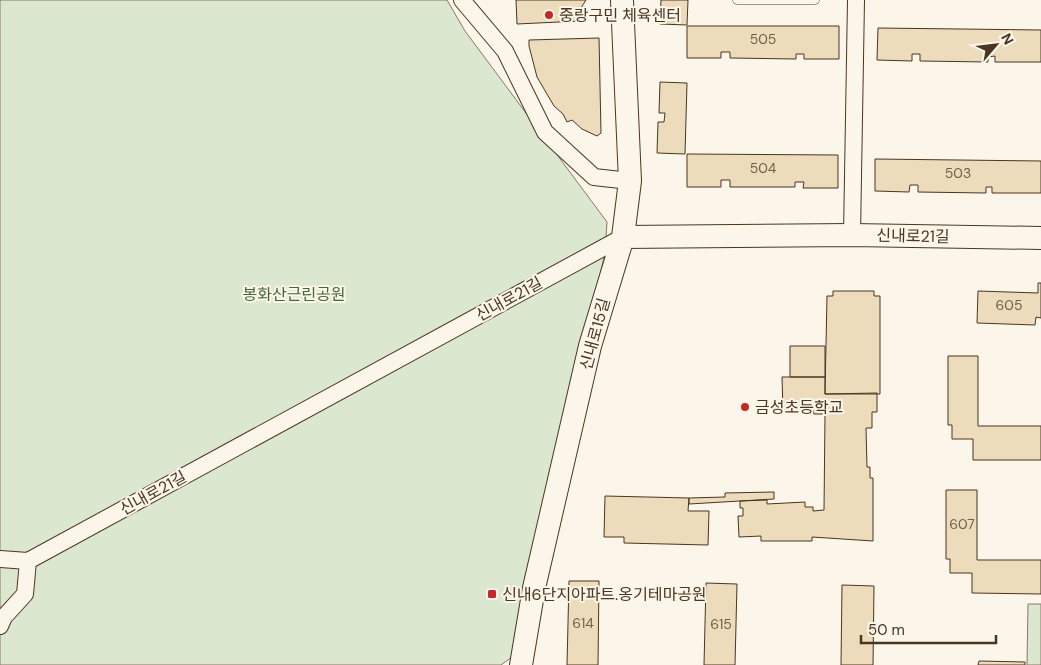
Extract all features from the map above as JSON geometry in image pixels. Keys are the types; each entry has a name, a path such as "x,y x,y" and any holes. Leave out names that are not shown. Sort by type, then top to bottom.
{"street":[{"path":"462,0 505,50 545,132 594,177 630,181"},
{"name":"신내로15길","path":"521,665 534,588 590,346 623,236 630,181 622,0"},
{"path":"852,234 856,0"},
{"name":"신내로21길","path":"28,561 623,236 852,234 1041,238"},
{"path":"0,559 28,561 26,594 4,617 0,626"}],"lane":[{"path":"737,0 815,0"}],"green space":[{"name":"봉화산근린공원","path":"0,0 447,0 465,31 607,222 605,253 512,657 501,665 0,665"},
{"path":"1028,604 1041,604 1041,665 1027,665"}],"building":[{"name":"중랑구민 체육센터","path":"516,0 586,0 581,8 580,21 517,24"},
{"path":"661,0 688,0 687,25 660,24"},
{"path":"687,26 839,26 839,59 804,59 804,54 796,54 796,59 730,58 730,52 721,52 721,58 687,58"},
{"path":"878,28 1041,30 1041,62 995,62 995,56 988,57 988,62 920,61 920,54 912,54 912,61 877,60"},
{"path":"599,38 601,133 597,136 582,129 572,120 567,122 563,114 554,106 537,77 529,40"},
{"path":"660,82 687,83 685,154 657,153 658,122 664,122 665,113 659,113"},
{"path":"687,154 838,155 838,188 803,188 804,182 795,182 795,187 730,187 730,180 721,180 721,187 687,187"},
{"path":"875,159 1041,161 1041,193 992,193 992,187 986,187 986,193 918,192 918,185 910,185 909,192 875,191"},
{"path":"1038,283 1041,283 1041,318 1036,317 1035,325 977,323 978,291 1038,293"},
{"path":"833,291 874,291 874,296 880,296 880,394 825,394 827,296 833,296"},
{"path":"790,346 825,346 825,377 790,377"},
{"path":"948,356 978,356 978,426 1041,426 1041,460 973,460 973,439 952,439 952,425 948,425"},
{"path":"782,377 825,377 825,394 877,393 877,412 872,412 872,428 866,428 867,467 870,467 870,478 873,478 873,541 812,537 812,541 761,541 761,536 739,537 738,516 743,516 743,508 740,508 740,501 767,500 767,504 805,502 805,507 813,507 813,511 824,510 825,414 814,414 813,410 783,410"},
{"path":"946,490 977,490 977,560 1041,560 1041,594 972,593 972,573 950,573 950,559 946,559"},
{"path":"774,492 774,499 689,504 689,498 725,497 725,493"},
{"path":"605,496 689,498 688,511 709,511 708,545 624,543 624,537 604,537"},
{"path":"569,581 599,581 598,665 567,665"},
{"path":"706,583 737,584 735,665 704,665"},
{"path":"842,585 874,586 873,665 841,665"},
{"path":"979,661 1025,662 1025,665 978,665"}],"place":[{"name":"중랑구민 체육센터","path":"549,15"},
{"name":"금성초등학교","path":"745,407"},
{"name":"신내6단지아파트.옹기테마공원","path":"492,594"}]}
